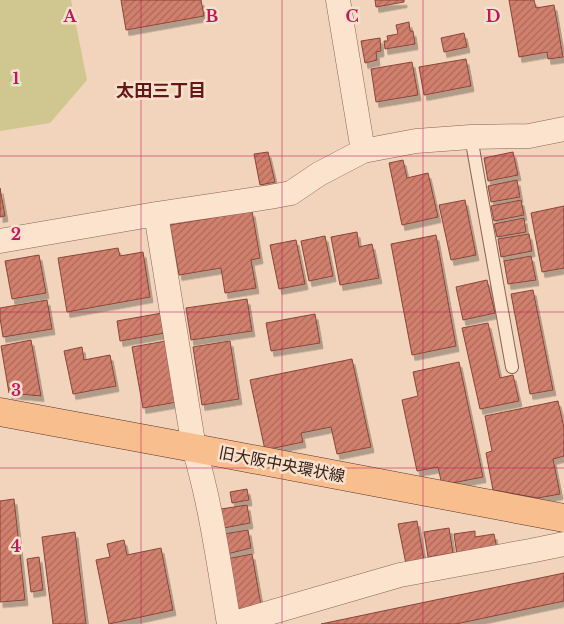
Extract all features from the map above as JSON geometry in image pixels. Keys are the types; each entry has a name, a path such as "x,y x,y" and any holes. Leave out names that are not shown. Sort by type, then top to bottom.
{"main road":[{"name":"旧大阪中央環状線","path":"0,412 564,518"}],"street":[{"path":"338,0 363,151"},
{"path":"0,241 156,214 270,198 291,193 319,174 363,151 416,141 471,137 529,136 564,128"},
{"path":"156,214 194,448 203,480 230,624 400,575 564,544"}],"lane":[{"path":"471,137 512,367"}],"shaded area":[{"path":"0,0 71,0 87,80 50,123 0,131"}],"building":[{"path":"121,0 201,0 204,16 126,30"},
{"path":"375,0 404,0 404,2 376,7"},
{"path":"509,0 534,0 536,8 554,5 563,57 548,59 547,52 519,57"},
{"path":"409,22 415,44 385,49 384,41 388,41 387,36 398,34 396,25"},
{"path":"464,33 467,47 444,52 441,38"},
{"path":"380,38 381,51 376,52 377,60 365,63 361,41"},
{"path":"466,59 471,86 424,95 419,67"},
{"path":"412,62 418,95 376,102 371,69"},
{"path":"268,152 275,182 260,185 254,154"},
{"path":"513,152 518,175 488,181 484,158"},
{"path":"403,160 407,178 428,173 438,217 402,225 389,163"},
{"path":"517,180 520,197 491,202 488,186"},
{"path":"0,188 5,216 0,217"},
{"path":"465,200 476,255 451,260 439,205"},
{"path":"521,200 524,215 494,221 491,206"},
{"path":"564,206 564,268 542,272 531,213"},
{"path":"252,211 260,258 251,260 256,288 225,293 221,268 179,275 170,225"},
{"path":"524,218 526,232 497,237 494,224"},
{"path":"357,232 359,247 372,244 379,278 340,285 331,237"},
{"path":"529,234 532,251 501,257 498,239"},
{"path":"436,235 456,346 412,355 391,244"},
{"path":"325,236 333,276 309,281 301,241"},
{"path":"296,240 305,284 279,289 270,245"},
{"path":"118,248 120,256 143,252 150,297 67,312 58,258"},
{"path":"39,255 46,293 12,299 5,261"},
{"path":"531,256 536,280 508,284 504,261"},
{"path":"487,280 495,313 463,320 456,287"},
{"path":"533,290 553,390 530,394 511,294"},
{"path":"247,299 252,331 191,340 186,308"},
{"path":"47,300 52,329 3,337 0,308"},
{"path":"162,313 165,333 120,341 117,321"},
{"path":"315,314 320,343 271,351 266,323"},
{"path":"488,323 500,378 513,375 519,401 480,409 462,328"},
{"path":"31,340 41,396 9,393 1,346"},
{"path":"166,341 177,402 143,408 132,347"},
{"path":"230,341 239,399 202,405 193,347"},
{"path":"82,347 84,360 110,355 116,386 73,394 64,351"},
{"path":"352,359 371,447 337,454 331,427 301,433 303,442 265,450 250,380"},
{"path":"459,362 483,477 442,485 438,467 417,471 402,400 418,396 413,372"},
{"path":"558,401 564,428 564,456 553,459 560,494 538,498 493,490 486,453 492,451 485,416"},
{"path":"247,489 249,500 232,503 230,492"},
{"path":"14,499 25,600 0,602 0,501"},
{"path":"247,505 250,523 224,528 221,509"},
{"path":"417,521 424,560 406,564 398,524"},
{"path":"449,528 453,553 428,557 424,532"},
{"path":"248,530 251,548 227,554 224,534"},
{"path":"475,531 475,537 494,534 497,549 457,555 454,534"},
{"path":"75,532 86,624 53,624 42,537"},
{"path":"124,540 127,555 161,548 173,610 109,624 96,560 110,557 107,544"},
{"path":"252,554 261,605 237,610 227,559"},
{"path":"39,557 43,590 31,592 27,559"},
{"path":"564,573 564,601 456,624 321,624"}],"district":[{"name":"太田三丁目","path":"161,91"}]}
